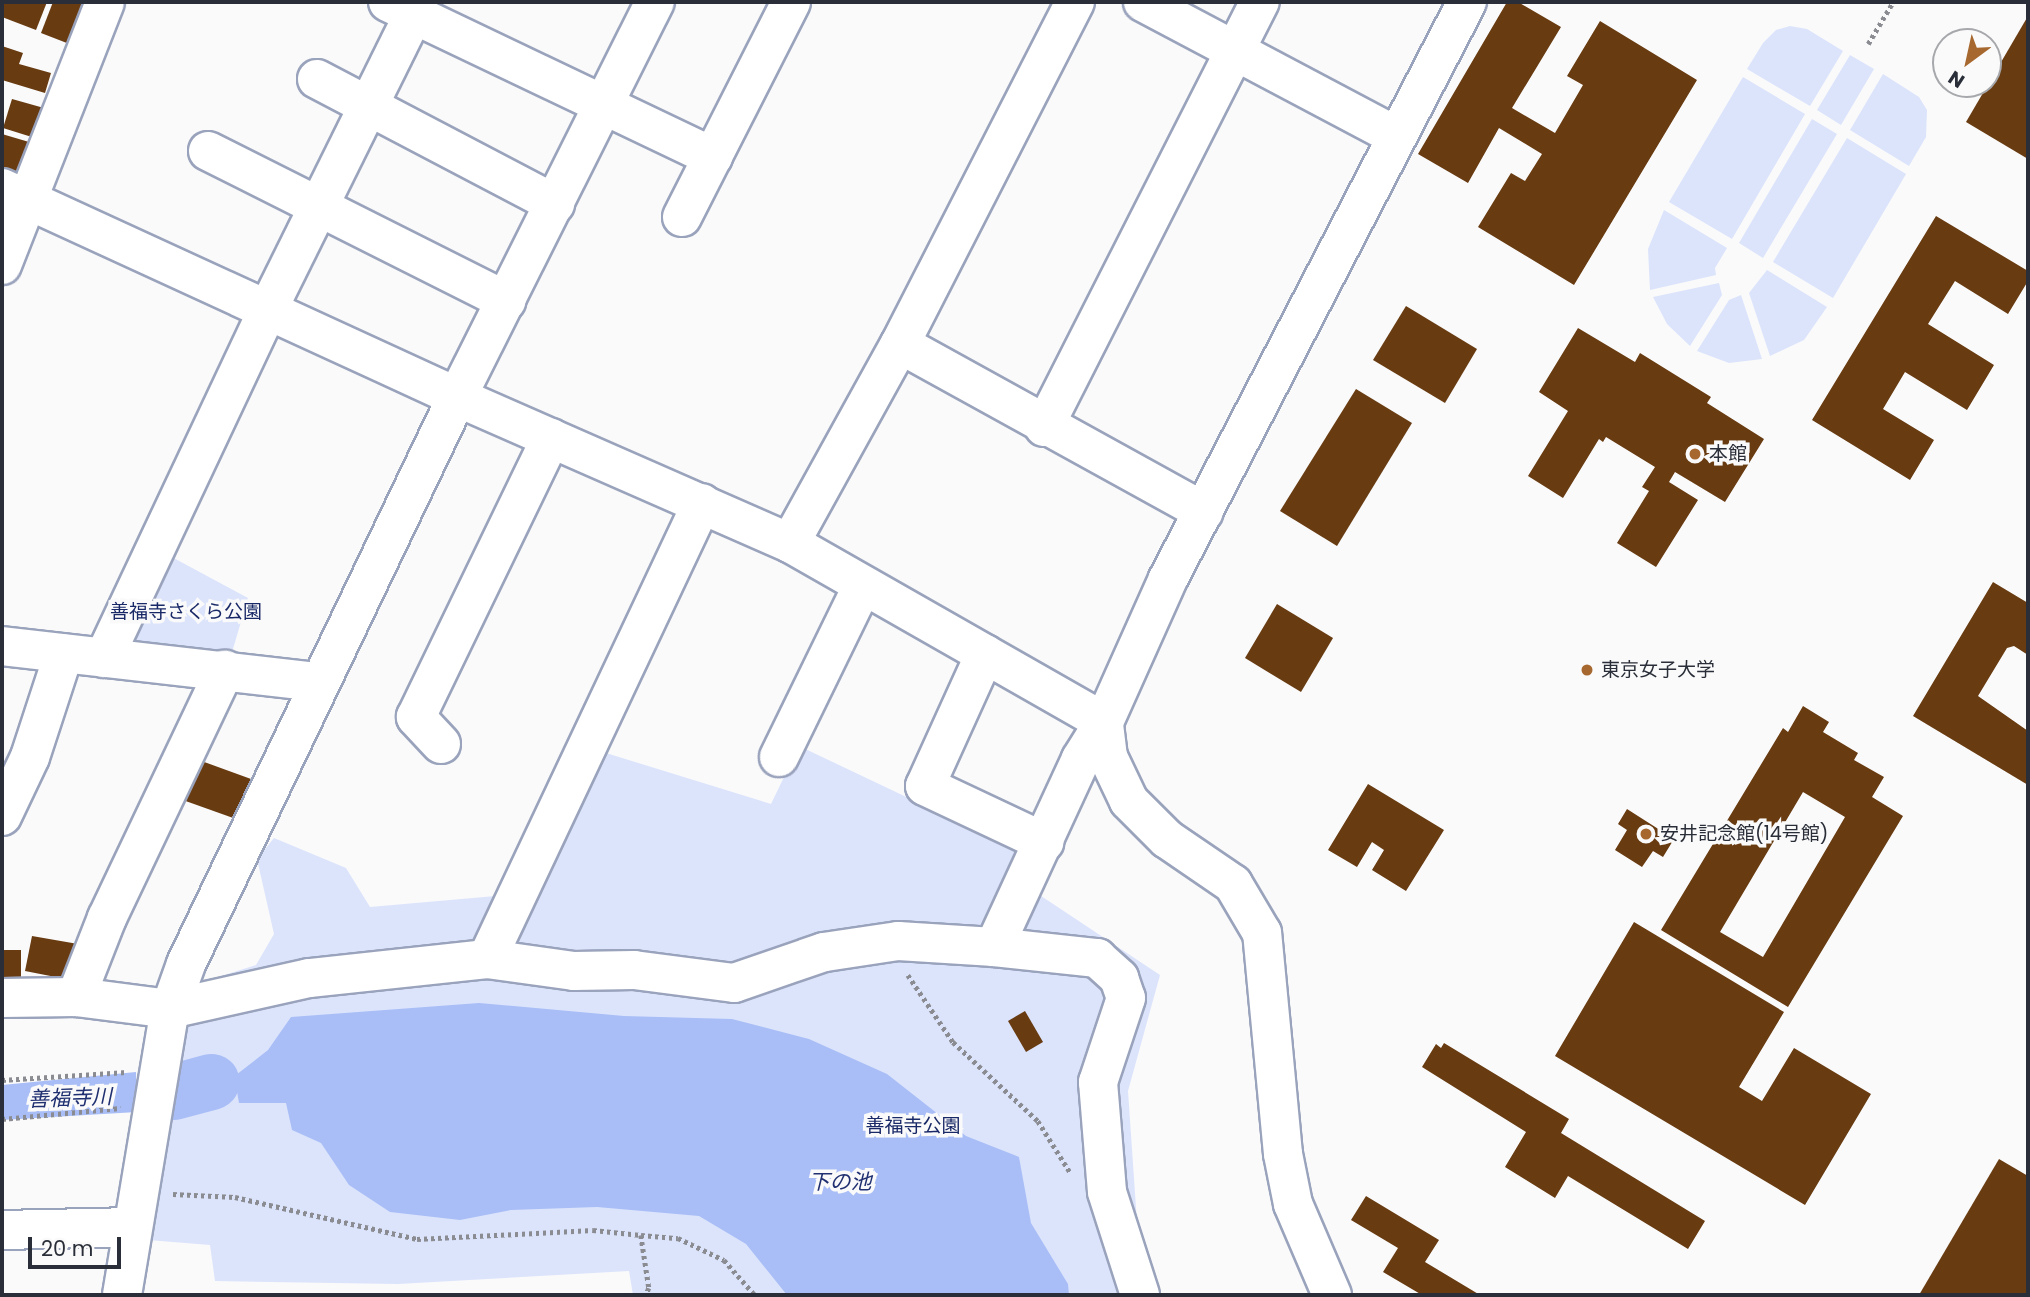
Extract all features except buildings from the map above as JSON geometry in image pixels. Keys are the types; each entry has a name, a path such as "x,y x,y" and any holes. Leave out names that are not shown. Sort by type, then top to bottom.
{"street":[{"path":"2,265 15,192 105,2"},
{"path":"122,1295 152,1106 163,1069 170,1009 186,964 457,397 655,2"},
{"path":"682,217 791,2"},
{"path":"790,543 900,344 1075,2"},
{"path":"1143,2 1396,136"},
{"path":"1044,426 1260,2"},
{"path":"994,947 1081,759 1104,722 1168,579 1467,2"},
{"path":"104,658 268,309 369,106 401,9 713,157"},
{"path":"317,79 555,204"},
{"path":"208,151 319,205 404,253 506,301"},
{"path":"15,192 457,397 790,543 1104,722"},
{"path":"900,344 1044,426 1204,512"},
{"path":"441,744 416,717 551,438"},
{"path":"487,959 702,503"},
{"path":"779,757 863,585"},
{"path":"2,646 319,682"},
{"path":"2,816 30,757 64,653"},
{"path":"985,654 925,786 1044,842"},
{"path":"76,997 107,918 225,670"},
{"path":"1104,722 1108,757 1129,801 1167,839 1233,884 1262,933 1283,1154 1293,1204 1332,1295"},
{"path":"2,998 76,997 170,1009 309,978 487,959 574,971 634,970 734,983 824,952 898,941 994,947 1097,958 1119,978 1126,998 1098,1082 1107,1192 1140,1295"},
{"path":"2,1230 132,1227"}],"path":[{"path":"1868,44 1893,2"},
{"path":"902,968 953,1042 1038,1121 1072,1176"},
{"path":"2,1080 163,1069"},
{"path":"2,1119 152,1106"},
{"path":"166,1196 187,1192 235,1197 417,1238 593,1230 678,1238 724,1260 755,1295"},
{"path":"641,1235 649,1288 646,1295"}],"green space":[{"path":"1790,26 1807,29 1843,51 1810,106 1747,69 1763,43 1776,30"},
{"path":"1850,55 1874,69 1841,125 1817,110"},
{"path":"1883,74 1919,97 1927,110 1926,137 1909,166 1850,130"},
{"path":"1743,77 1805,114 1732,239 1669,202"},
{"path":"1812,119 1837,134 1763,258 1739,243"},
{"path":"1847,138 1906,174 1833,298 1773,262"},
{"path":"1664,210 1727,248 1715,268 1716,275 1650,290 1648,249"},
{"path":"1767,270 1827,307 1804,340 1770,356 1749,293"},
{"path":"1719,283 1722,295 1690,346 1667,324 1653,297"},
{"path":"1741,295 1762,359 1729,363 1697,351 1729,300"},
{"name":"善福寺さくら公園","path":"168,555 248,598 230,659 122,647"},
{"name":"善福寺公園","path":"799,746 1018,850 1017,880 1160,975 1128,1091 1142,1295 633,1295 629,1271 398,1284 215,1281 210,1245 136,1239 175,1042 199,983 256,965 274,934 257,859 274,838 346,868 370,907 540,892 606,753 771,804"}],"water":[{"name":"下の池","path":"479,1003 624,1016 732,1019 809,1039 887,1074 966,1136 1019,1157 1031,1223 1068,1284 1069,1295 787,1295 746,1244 699,1216 597,1207 511,1210 460,1220 390,1212 349,1185 321,1143 292,1130 286,1103 239,1103 236,1086 213,1087 211,1075 236,1075 268,1050 291,1017"},
{"path":"136,1072 137,1112 2,1120 2,1085"}],"waterway":[{"name":"善福寺川","path":"174,1092 212,1082"}],"place":[{"name":"本館","path":"1695,454"},
{"name":"東京女子大学","path":"1587,670"},
{"name":"安井記念館(14号館)","path":"1646,834"}]}
